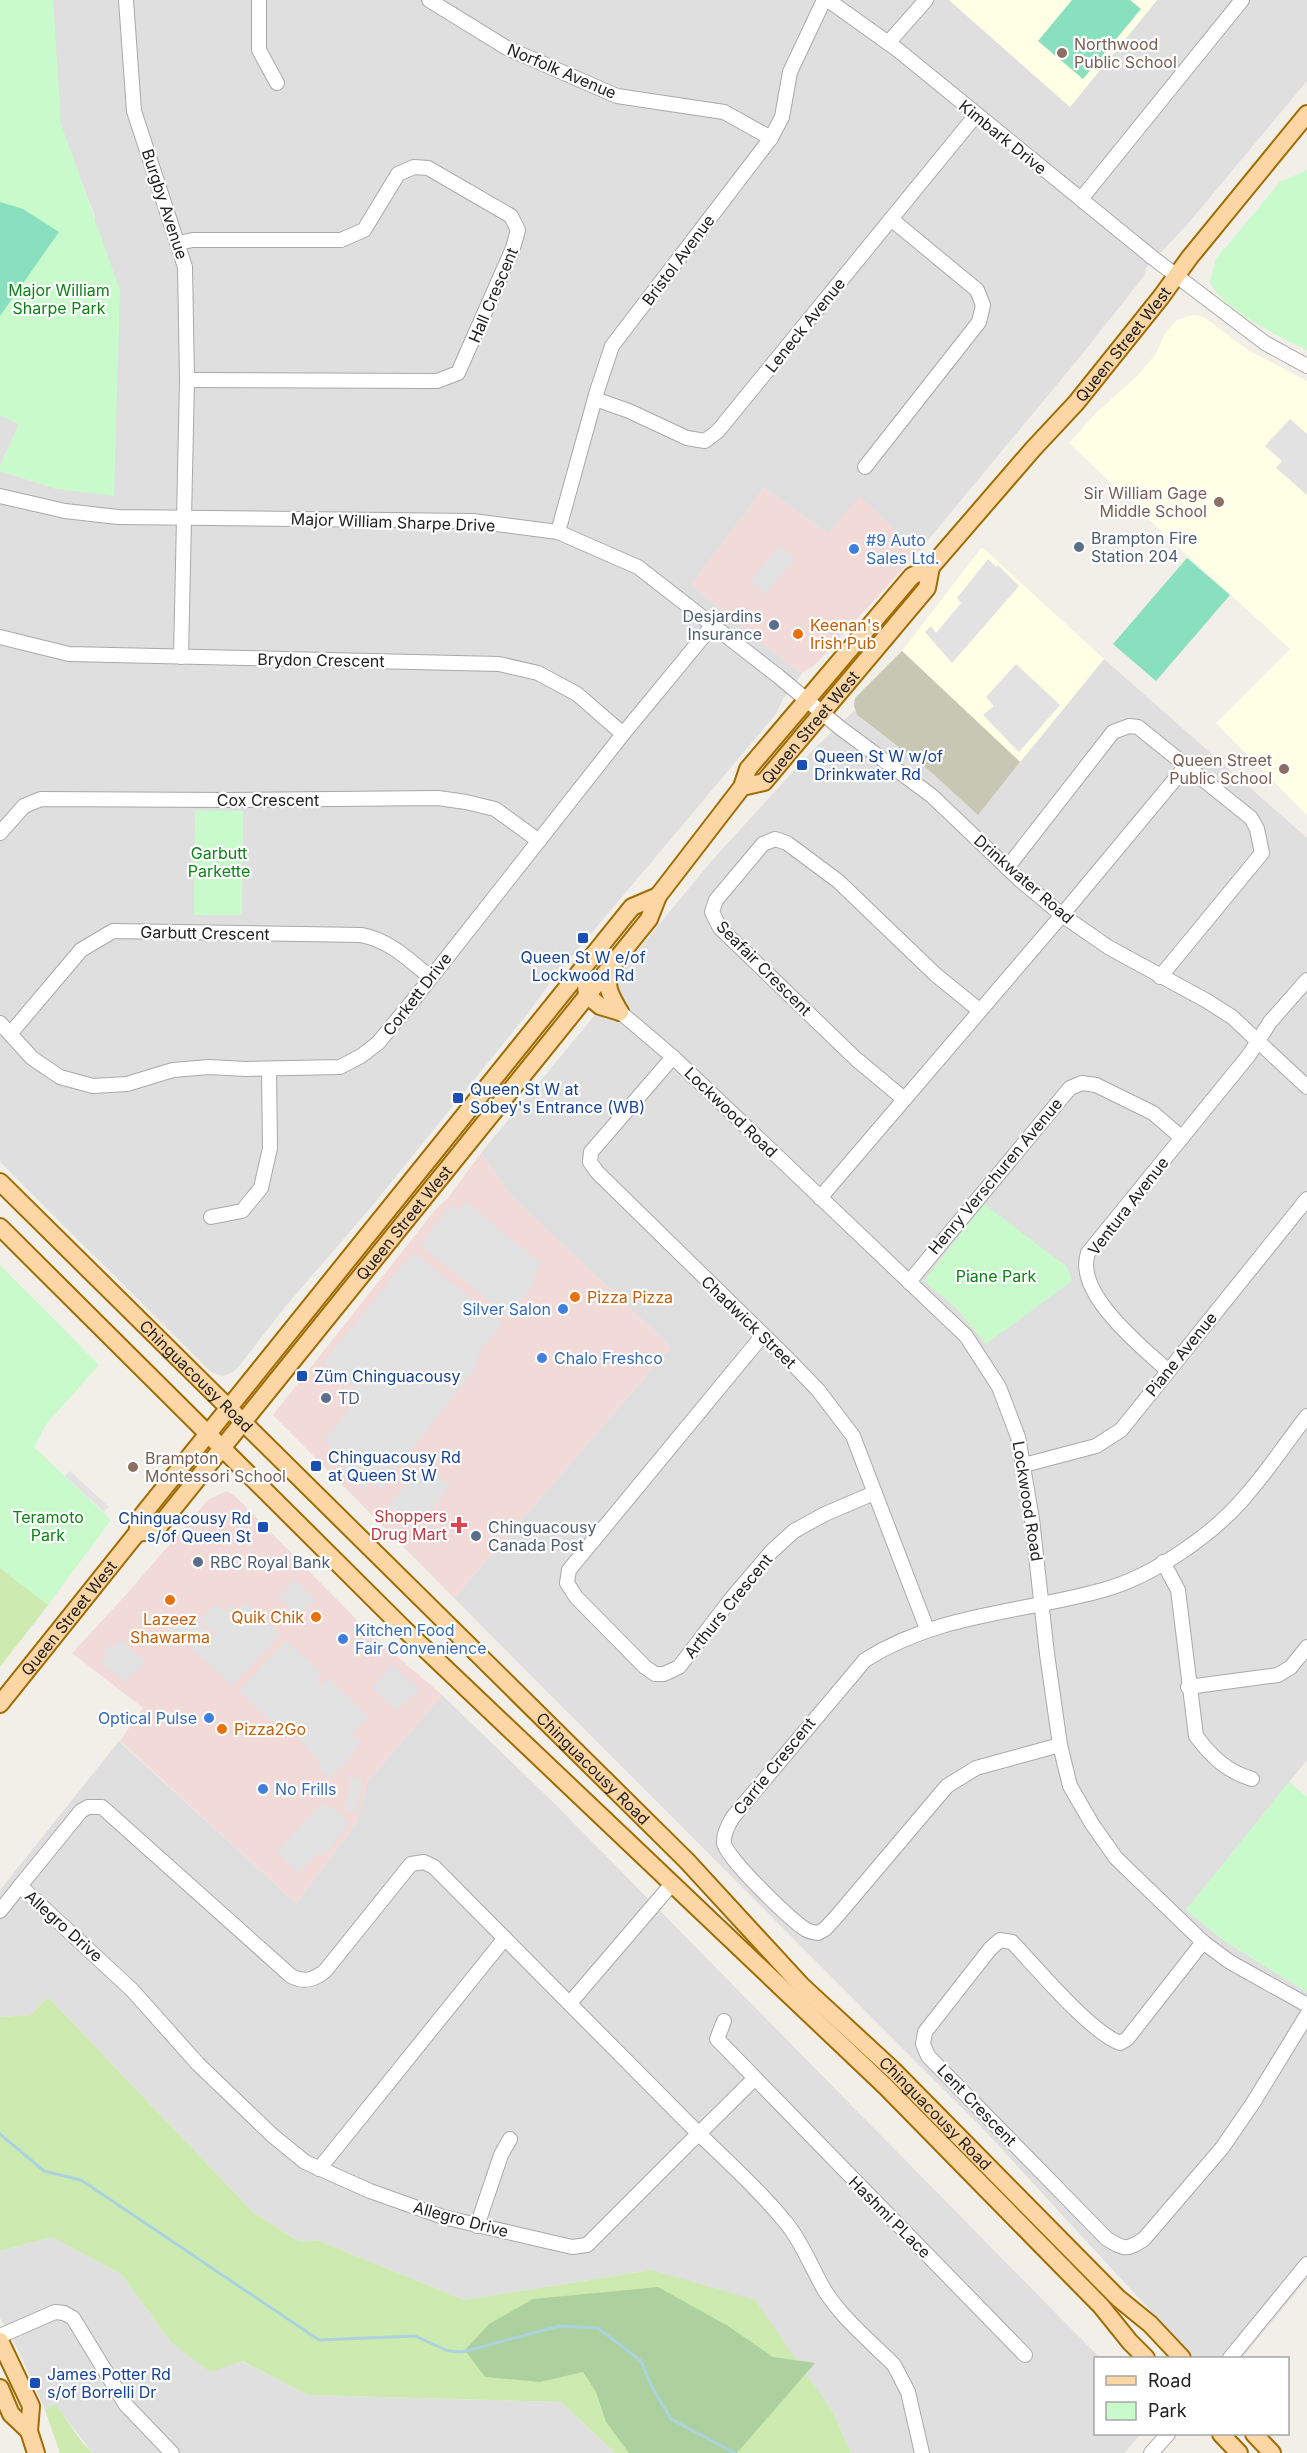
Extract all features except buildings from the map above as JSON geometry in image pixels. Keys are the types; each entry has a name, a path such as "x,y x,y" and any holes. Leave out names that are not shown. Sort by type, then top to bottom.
{"main road":[{"name":"Queen Street West","path":"137,1533 156,1530 649,919 658,896 742,787 748,769 912,576 931,567 1076,403 1307,114"},
{"name":"Queen Street West","path":"742,787 764,782 927,588 931,567"},
{"name":"Queen Street West","path":"0,1704 137,1533 140,1518 632,907 658,896"},
{"path":"620,1012 600,1006 587,995 585,977 635,917 632,907"},
{"path":"620,1012 608,986 608,974 629,949 630,942"},
{"path":"430,1157 446,1170"},
{"name":"Chinguacousy Road","path":"0,1182 687,1861 802,1986 893,2070 1118,2298 1150,2324 1181,2357"},
{"name":"Chinguacousy Road","path":"0,1227 403,1629 885,2086 1101,2306 1145,2357"},
{"path":"0,2341 31,2406 29,2431 36,2453"},
{"path":"0,2388 11,2414 29,2431"},
{"path":"1223,2435 1239,2453"},
{"path":"1256,2435 1272,2453"}],"street":[{"name":"Burgby Avenue","path":"126,0 134,111 185,267 187,380 181,657"},
{"path":"259,0 259,50 277,83"},
{"name":"Norfolk Avenue","path":"429,0 507,48 617,96 724,112 771,138"},
{"name":"Bristol Avenue","path":"558,532 612,346 771,138 782,117 790,72 824,0"},
{"name":"Kimbark Drive","path":"828,0 888,43 1081,200 1265,343 1307,366"},
{"path":"888,43 926,0"},
{"path":"1081,200 1242,0"},
{"name":"Leneck Avenue","path":"595,399 629,411 687,438 705,441 718,431 976,115"},
{"name":"Hall Crescent","path":"178,243 193,240 341,240 364,230 398,174 414,167 428,168 511,216 518,230 509,259 458,373 437,381 187,380"},
{"path":"865,468 979,322 982,305 977,290 891,219"},
{"name":"Major William Sharpe Drive","path":"0,496 65,511 118,517 473,521 558,532 638,567 807,700"},
{"name":"Corkett Drive","path":"0,1023 32,1058 60,1077 93,1086 127,1084 173,1070 209,1067 269,1069 340,1067 361,1056 378,1043 712,626"},
{"name":"Brydon Crescent","path":"0,637 69,654 499,664 538,673 577,694 624,734"},
{"name":"Drinkwater Road","path":"807,700 932,796 1007,868 1062,915 1108,947 1221,1010 1245,1028 1307,1087"},
{"path":"1007,868 1113,732 1129,726 1138,727 1251,818 1257,829 1262,854 1160,977"},
{"path":"820,1198 1186,766"},
{"name":"Cox Crescent","path":"0,833 24,806 41,799 438,798 495,809 539,841"},
{"name":"Seafair Crescent","path":"904,1099 856,1059 720,928 714,919 712,912 717,900 763,844 775,839 781,840 838,881 936,975 979,1010"},
{"name":"Garbutt Crescent","path":"10,1034 81,950 113,931 361,935 378,938 391,945 430,977"},
{"name":"Ventura Avenue","path":"1167,1370 1125,1330 1098,1297 1086,1275 1085,1260 1088,1253 1258,1042 1270,1022 1307,980"},
{"name":"Lockwood Road","path":"620,1012 673,1056 966,1336 999,1387 1018,1437 1024,1465 1060,1745 1070,1786 1092,1824 1116,1858 1203,1942 1230,1962 1307,2005"},
{"name":"Chadwick Street","path":"673,1056 591,1152 590,1162 632,1208 818,1390 853,1436 927,1629"},
{"path":"211,1217 242,1211 261,1188 270,1148 269,1069"},
{"name":"Henry Verschuren Avenue","path":"909,1282 1047,1113 1076,1084 1090,1083 1106,1089 1153,1113 1182,1138"},
{"name":"Piane Avenue","path":"1024,1465 1095,1446 1121,1430 1167,1370 1307,1199"},
{"name":"Arthurs Crescent","path":"763,1335 573,1564 569,1570 567,1583 576,1597 645,1667 655,1674 664,1674 679,1667 744,1583 772,1551 794,1531 825,1514 874,1493"},
{"name":"Carrie Crescent","path":"1060,1745 976,1768 947,1786 825,1929 818,1933 805,1929 762,1890 727,1852 724,1842 732,1817 865,1660 885,1647 927,1629 973,1617 1105,1590 1163,1562 1195,1542 1248,1494 1307,1416"},
{"path":"1163,1562 1178,1590 1188,1687 1196,1736 1207,1751 1232,1773 1252,1779"},
{"path":"1188,1687 1278,1675 1291,1666 1307,1647"},
{"name":"Allegro Drive","path":"699,2134 587,2245 580,2247 477,2226 403,2204 319,2169 292,2153 198,2064 120,1977 20,1886 81,1811 96,1806 102,1807 291,1976 309,1981 325,1971 405,1870 418,1862 434,1867 570,2002 786,2223 826,2292 894,2365 908,2392 922,2453"},
{"path":"570,2002 671,1885"},
{"path":"0,1911 20,1886"},
{"path":"319,2169 506,1938"},
{"name":"Lent Crescent","path":"1203,1942 1127,2039 1120,2043 1111,2040 1094,2026 1012,1942 1000,1940 990,1948 925,2032 923,2044 928,2056 1107,2239 1121,2247 1131,2247 1144,2239 1222,2148 1307,2015"},
{"name":"Hashmi PLace","path":"724,2021 717,2039 1025,2355"},
{"path":"699,2134 754,2079"},
{"path":"477,2226 501,2155 510,2139"},
{"path":"1231,2357 1307,2264"},
{"path":"0,2336 55,2312 64,2313 73,2318 126,2405 172,2453"},
{"path":"1151,2453 1166,2435"}],"shaded area":[{"path":"53,0 949,0 1070,107 1157,0 1307,0 1307,81 1186,226 1146,268 1144,276 1079,358 919,551 913,547 828,533 764,488 691,585 796,670 803,672 783,699 776,714 552,980 372,1206 285,1307 239,1366 233,1372 223,1376 211,1372 0,1162 0,471 57,489 95,217 60,124"},
{"name":"Northwood Public School","path":"949,0 1157,0 1070,107"},
{"name":"Sir William Gage Middle School","path":"1192,315 1204,317 1248,350 1307,381 1307,815 1216,723 1290,649 1069,443 1096,413 1136,377 1156,354 1164,335 1177,320"},
{"path":"0,415 19,424 0,466"},
{"path":"1290,419 1307,434 1307,495 1276,468 1282,461 1265,446"},
{"path":"764,488 828,533 860,496 912,547 919,551 814,666 803,672 796,670 691,585"},
{"path":"780,546 795,559 766,594 750,581"},
{"path":"982,547 1104,659 1020,762 902,651"},
{"path":"988,559 996,567 998,565 1019,586 952,663 925,632 931,626 936,633 961,603 957,598"},
{"path":"902,651 1020,762 978,815 931,772 857,715 854,706 855,698"},
{"path":"1104,659 1307,838 1307,1760 1186,1910 1226,1942 1307,1992 1307,2279 1243,2357 1193,2357 985,2131 454,1598 671,1347 512,1197 481,1153 594,1016 618,974 714,858 813,750 855,710 860,718 931,772 978,814"},
{"path":"1016,664 1060,705 1019,752 983,715 994,706 986,697"},
{"path":"481,1153 512,1197 671,1347 454,1598 273,1415 435,1210 448,1198"},
{"path":"466,1202 542,1264 536,1271 533,1285 508,1317 420,1244 452,1204 460,1210"},
{"path":"413,1252 503,1323 478,1354 476,1369 380,1489 371,1482 365,1489 344,1472 331,1446 324,1440 361,1394 323,1363"},
{"path":"423,1464 450,1486 416,1529 388,1507"},
{"path":"70,1471 109,1507 104,1512 65,1476"},
{"path":"226,1491 234,1495 369,1632 442,1695 368,1781 357,1822 296,1903 120,1741 143,1708 72,1653 208,1500"},
{"path":"294,1579 315,1599 300,1617 278,1597"},
{"path":"246,1602 281,1634 232,1686 189,1646 192,1642 187,1638 183,1642 169,1629 175,1621 183,1628 187,1624 179,1616 185,1611 214,1637 216,1634 200,1620 216,1603 226,1612 233,1604 239,1609"},
{"path":"121,1640 145,1662 126,1683 101,1663 107,1655 103,1652 111,1644 115,1646"},
{"path":"286,1640 322,1673 316,1680 321,1685 329,1679 368,1717 352,1734 361,1743 331,1779 317,1766 321,1763 281,1720 274,1725 239,1691"},
{"path":"392,1665 420,1690 396,1710 372,1688"},
{"path":"442,1695 553,1802 1099,2357 1094,2357 1094,2435 1140,2435 1124,2453 851,2453 834,2414 815,2389 651,2270 464,2300 317,2240 300,2242 254,2213 48,1997 30,2015 0,2017 0,1890 119,1741 296,1903 357,1822 368,1781"},
{"path":"350,1777 362,1779 356,1812 345,1810"},
{"path":"321,1804 341,1813 350,1823 323,1857 318,1852 299,1874 276,1852"},
{"path":"52,2237 121,2274 171,2342 241,2361 308,2395 561,2402 615,2453 93,2453 54,2404 45,2410 20,2354 0,2318 0,2251"}],"green space":[{"name":"Major William Sharpe Park","path":"0,0 53,0 61,124 120,290 114,496 57,489 0,471 0,466 19,424 0,415"},
{"path":"1072,0 1130,0 1141,9 1083,79 1038,41"},
{"path":"1307,170 1307,350 1253,322 1227,302 1210,282 1216,259 1280,182"},
{"path":"0,202 23,209 59,232 0,316"},
{"path":"1187,558 1230,595 1156,681 1113,644"},
{"name":"Garbutt Parkette","path":"195,810 243,811 242,915 194,915"},
{"name":"Piane Park","path":"984,1204 1067,1267 1072,1281 986,1344 956,1308 924,1281"},
{"name":"Teramoto Park","path":"0,1265 99,1365 47,1423 34,1447 111,1520 48,1605 0,1568"},
{"path":"0,1568 48,1605 0,1667"},
{"path":"1289,1782 1307,1797 1307,1992 1226,1942 1186,1910"},
{"path":"48,1997 254,2213 300,2242 317,2240 464,2300 651,2270 755,2300 834,2414 851,2453 615,2453 561,2402 308,2395 242,2361 210,2372 171,2342 121,2274 52,2237 0,2251 0,2017 30,2015"},
{"path":"658,2287 728,2326 773,2357 815,2363 737,2453 629,2453 606,2422 596,2392 583,2372 540,2382 485,2377 465,2350 489,2324 533,2299"},
{"path":"55,2404 82,2442 93,2453 60,2453 45,2410"}],"waterway":[{"path":"0,2134 44,2171 81,2180 319,2340 415,2336 448,2351 462,2352 560,2326 598,2328 641,2361 652,2387 671,2419 735,2453"}],"place":[{"name":"Northwood Public School","path":"1062,53"},
{"name":"Sir William Gage Middle School","path":"1219,502"},
{"name":"Brampton Fire Station 204","path":"1079,547"},
{"name":"#9 Auto Sales Ltd.","path":"854,549"},
{"name":"Desjardins Insurance","path":"774,625"},
{"name":"Keenan's Irish Pub","path":"798,634"},
{"name":"Queen St W w/of Drinkwater Rd","path":"802,765"},
{"name":"Queen Street Public School","path":"1284,769"},
{"name":"Queen St W e/of Lockwood Rd","path":"583,938"},
{"name":"Queen St W at Sobey's Entrance (WB)","path":"458,1098"},
{"name":"Pizza Pizza","path":"575,1297"},
{"name":"Silver Salon","path":"563,1309"},
{"name":"Chalo Freshco","path":"542,1358"},
{"name":"Züm Chinguacousy","path":"302,1376"},
{"name":"TD","path":"326,1398"},
{"name":"Chinguacousy Rd at Queen St W","path":"316,1466"},
{"name":"Brampton Montessori School","path":"133,1467"},
{"name":"Shoppers Drug Mart","path":"459,1525"},
{"name":"Chinguacousy Rd s/of Queen St","path":"263,1527"},
{"name":"Chinguacousy Canada Post","path":"476,1536"},
{"name":"RBC Royal Bank","path":"198,1562"},
{"name":"Lazeez Shawarma","path":"170,1600"},
{"name":"Quik Chik","path":"316,1617"},
{"name":"Kitchen Food Fair Convenience","path":"343,1639"},
{"name":"Optical Pulse","path":"209,1718"},
{"name":"Pizza2Go","path":"222,1729"},
{"name":"No Frills","path":"263,1789"},
{"name":"James Potter Rd s/of Borrelli Dr","path":"35,2383"}]}
